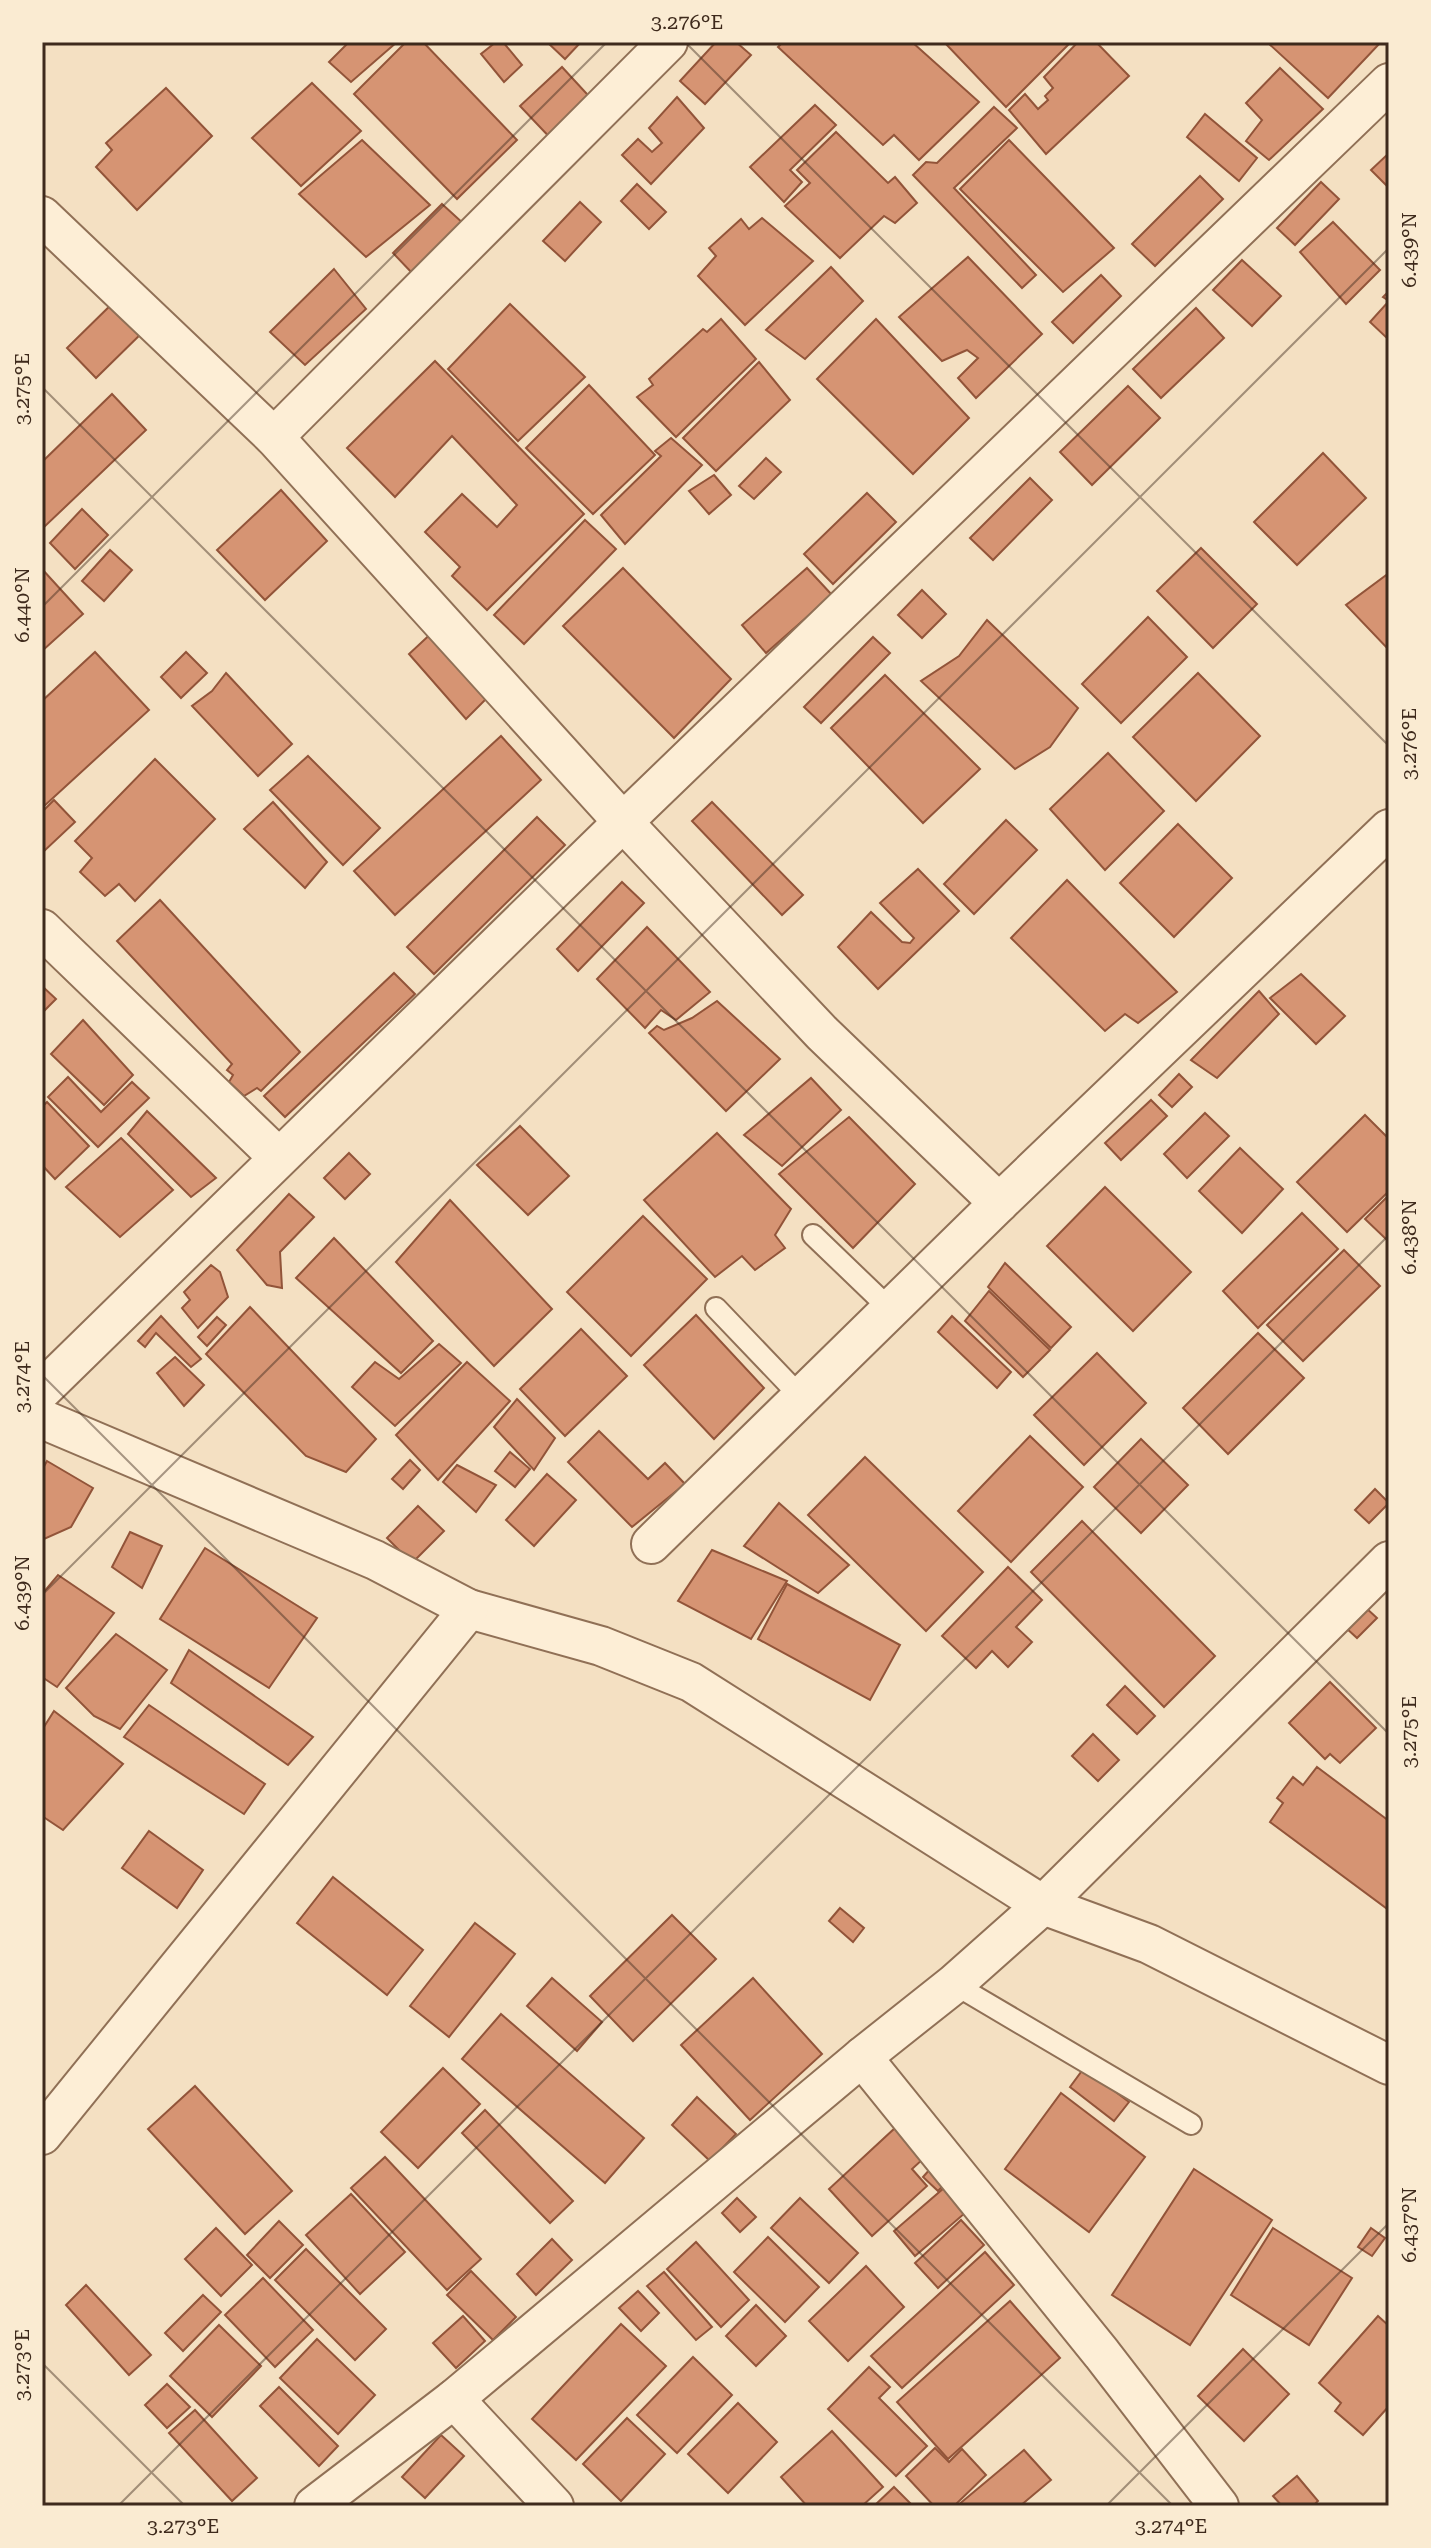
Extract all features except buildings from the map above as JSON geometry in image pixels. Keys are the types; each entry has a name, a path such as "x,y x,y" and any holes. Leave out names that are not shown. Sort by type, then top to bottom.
{"street":[{"path":"274,437 668,42"},
{"path":"42,1390 623,822 1389,83"},
{"path":"42,216 274,437 623,822 822,1033 999,1203"},
{"path":"651,1544 999,1203 1389,829"},
{"path":"42,929 278,1157"},
{"path":"42,1419 375,1560 469,1609 601,1646 691,1682 1043,1905 1149,1944 1389,2065"},
{"path":"314,2506 454,2399 862,2057 954,1984 1043,1905 1389,1561"},
{"path":"42,2135 469,1609"},
{"path":"862,2057 1102,2354 1219,2506"},
{"path":"454,2399 554,2506"}],"lane":[{"path":"813,1235 890,1309"},
{"path":"716,1308 801,1397"},
{"path":"954,1984 1191,2124"}]}
